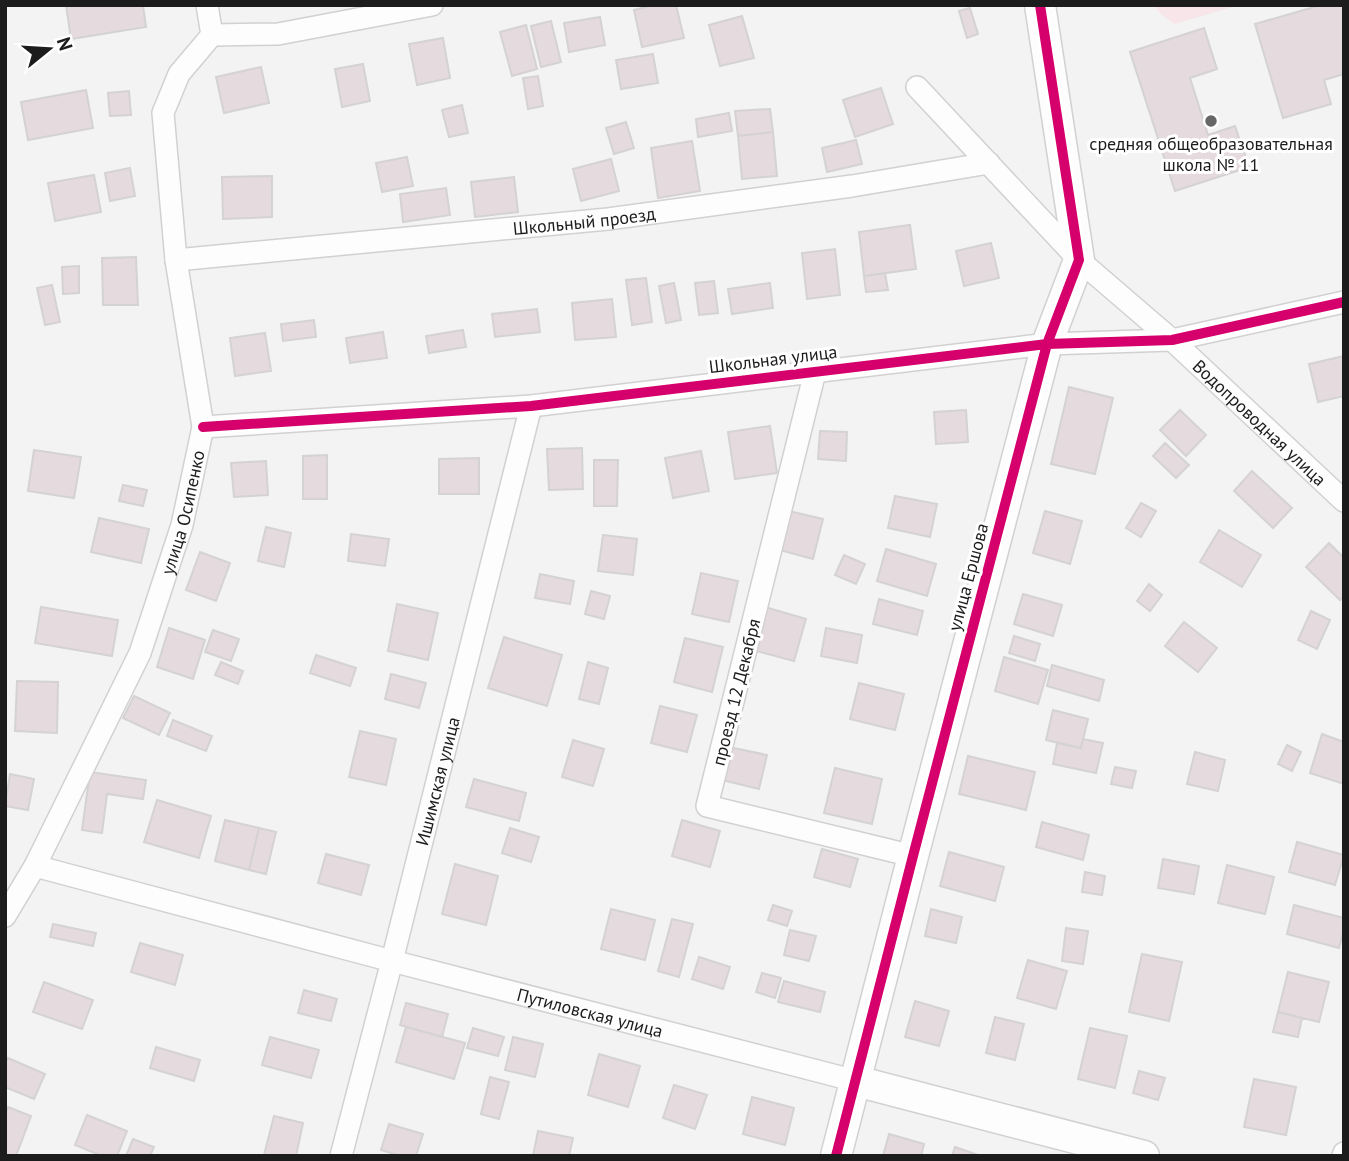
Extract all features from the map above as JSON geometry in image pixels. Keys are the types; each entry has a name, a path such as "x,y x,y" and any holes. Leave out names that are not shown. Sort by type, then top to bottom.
{"street":[{"path":"207,5 212,36 278,34 432,5"},
{"name":"улица Ершова","path":"836,1156 1047,344 1079,260 1040,5"},
{"name":"улица Осипенко","path":"5,916 35,866 140,653 182,525 203,427 176,260 163,113 179,74 212,36"},
{"name":"Водопроводная улица","path":"917,87 1079,260 1172,340 1344,501"},
{"name":"Школьный проезд","path":"176,260 608,219 852,186 989,163"},
{"name":"Школьная улица","path":"203,427 531,406 1047,344 1172,340 1344,302"},
{"name":"проезд 12 Декабря","path":"815,372 707,806 913,856"},
{"name":"Ишимская улица","path":"341,1156 531,406"},
{"name":"Путиловская улица","path":"35,866 1144,1156"}],"shaded area":[{"path":"1154,5 1239,5 1175,24"}],"building":[{"path":"66,5 143,5 146,27 71,39"},
{"path":"654,5 676,5 684,38 642,47 634,10"},
{"path":"1321,5 1344,5 1344,74 1324,80 1331,104 1283,118 1255,24"},
{"path":"970,8 978,34 967,38 959,11"},
{"path":"742,16 754,58 720,66 709,25"},
{"path":"600,17 605,45 569,52 564,23"},
{"path":"551,21 561,62 541,67 531,26"},
{"path":"526,25 537,69 512,76 500,32"},
{"path":"1204,28 1217,69 1190,78 1208,135 1235,126 1249,167 1175,191 1130,52"},
{"path":"443,38 450,78 417,85 409,44"},
{"path":"653,54 658,83 621,89 616,60"},
{"path":"363,64 370,101 342,107 335,69"},
{"path":"261,67 269,103 224,113 216,77"},
{"path":"538,76 543,106 528,109 523,78"},
{"path":"881,88 893,124 855,137 843,100"},
{"path":"86,90 93,128 28,140 21,102"},
{"path":"129,91 131,115 110,116 108,93"},
{"path":"462,105 468,133 449,137 442,110"},
{"path":"770,109 773,132 738,136 735,111"},
{"path":"729,113 732,131 698,137 696,119"},
{"path":"626,122 634,148 614,154 606,128"},
{"path":"773,132 777,176 742,179 738,136"},
{"path":"856,140 862,164 827,172 822,148"},
{"path":"692,141 700,191 658,198 651,148"},
{"path":"407,157 413,186 382,192 376,163"},
{"path":"611,159 619,191 581,201 573,169"},
{"path":"130,168 135,196 110,201 105,173"},
{"path":"94,175 101,212 55,221 48,183"},
{"path":"272,176 272,217 223,219 222,177"},
{"path":"514,177 518,212 475,217 471,182"},
{"path":"446,188 450,215 403,222 400,194"},
{"path":"910,225 916,269 864,276 859,232"},
{"path":"991,243 999,278 964,286 956,251"},
{"path":"835,249 840,295 807,299 802,253"},
{"path":"136,257 138,305 103,305 102,258"},
{"path":"79,266 79,293 63,294 62,267"},
{"path":"885,273 888,290 866,292 864,276"},
{"path":"646,278 652,322 632,325 626,280"},
{"path":"714,281 718,313 699,315 695,283"},
{"path":"674,283 681,320 666,323 659,286"},
{"path":"770,283 773,308 732,314 728,289"},
{"path":"52,285 60,322 45,325 37,288"},
{"path":"612,299 616,337 575,340 572,303"},
{"path":"537,309 540,332 495,337 492,314"},
{"path":"314,320 316,337 283,341 281,324"},
{"path":"463,330 466,347 429,353 426,336"},
{"path":"383,332 387,358 350,363 346,338"},
{"path":"265,333 271,371 235,376 230,338"},
{"path":"1344,356 1344,396 1318,402 1309,364"},
{"path":"1069,387 1113,398 1095,474 1051,464"},
{"path":"966,410 968,442 936,444 934,412"},
{"path":"1180,410 1206,435 1186,456 1160,430"},
{"path":"770,426 777,473 735,479 728,432"},
{"path":"820,431 847,432 846,461 818,459"},
{"path":"1165,443 1189,465 1176,478 1153,456"},
{"path":"582,448 583,489 549,490 547,449"},
{"path":"34,450 81,457 74,498 28,491"},
{"path":"701,451 709,491 673,498 665,458"},
{"path":"327,455 327,499 303,499 303,456"},
{"path":"479,458 479,494 439,494 439,459"},
{"path":"594,460 618,460 617,506 594,506"},
{"path":"266,461 268,495 234,497 231,463"},
{"path":"1252,471 1292,508 1273,528 1234,491"},
{"path":"123,485 147,490 143,506 119,501"},
{"path":"895,496 937,504 930,537 888,528"},
{"path":"1141,503 1156,511 1141,537 1126,528"},
{"path":"789,511 823,519 813,559 780,550"},
{"path":"1045,511 1082,521 1070,564 1033,553"},
{"path":"99,518 149,529 141,563 91,552"},
{"path":"266,527 291,533 284,567 258,561"},
{"path":"1219,530 1261,555 1242,587 1200,562"},
{"path":"351,534 389,539 385,566 348,561"},
{"path":"603,535 637,539 633,575 598,571"},
{"path":"1329,543 1344,558 1344,596 1340,600 1306,567"},
{"path":"886,549 936,564 927,596 877,581"},
{"path":"200,552 230,563 216,601 186,590"},
{"path":"844,555 865,564 856,584 835,575"},
{"path":"701,573 738,581 729,622 692,614"},
{"path":"540,574 574,581 570,604 535,598"},
{"path":"1149,584 1162,595 1150,611 1137,601"},
{"path":"591,591 610,596 604,619 585,614"},
{"path":"1023,594 1062,605 1053,636 1014,624"},
{"path":"879,599 923,611 917,635 873,624"},
{"path":"397,604 438,613 428,660 388,651"},
{"path":"41,607 118,620 112,656 35,643"},
{"path":"765,607 806,619 794,661 753,650"},
{"path":"1311,611 1330,620 1317,649 1298,640"},
{"path":"1184,622 1217,648 1198,672 1165,646"},
{"path":"169,628 205,640 193,679 157,667"},
{"path":"826,628 862,635 857,663 821,656"},
{"path":"213,630 239,639 231,661 205,652"},
{"path":"1014,636 1040,644 1035,661 1009,653"},
{"path":"504,637 562,655 547,706 488,688"},
{"path":"685,638 723,647 712,692 674,682"},
{"path":"316,655 356,668 350,686 310,673"},
{"path":"1004,657 1048,670 1038,704 995,691"},
{"path":"221,662 243,671 238,684 215,675"},
{"path":"588,662 608,668 599,704 579,699"},
{"path":"1052,665 1104,680 1099,701 1047,686"},
{"path":"391,674 426,683 419,708 385,699"},
{"path":"17,681 58,682 57,733 15,731"},
{"path":"859,683 904,694 895,730 850,719"},
{"path":"134,696 170,713 159,735 123,718"},
{"path":"660,706 697,715 687,752 651,743"},
{"path":"1053,710 1088,719 1081,748 1046,740"},
{"path":"173,720 212,736 206,751 167,736"},
{"path":"360,731 396,739 386,785 349,777"},
{"path":"1322,734 1344,742 1344,784 1310,773"},
{"path":"1083,739 1103,743 1096,773 1053,764 1057,743 1081,748"},
{"path":"573,740 604,749 593,786 562,777"},
{"path":"1287,745 1301,752 1292,771 1278,764"},
{"path":"729,747 767,755 759,789 722,780"},
{"path":"1195,752 1225,760 1218,791 1187,784"},
{"path":"968,756 1035,772 1026,810 959,794"},
{"path":"1115,767 1136,771 1132,788 1111,784"},
{"path":"835,768 882,779 872,824 824,813"},
{"path":"90,772 146,780 143,799 107,794 102,833 82,830"},
{"path":"10,774 34,779 28,810 5,806"},
{"path":"474,779 526,793 519,821 466,807"},
{"path":"157,800 211,816 199,858 144,842"},
{"path":"225,820 259,828 249,870 215,861"},
{"path":"682,820 720,831 710,867 672,856"},
{"path":"1042,822 1089,835 1083,860 1036,847"},
{"path":"259,828 276,832 266,874 249,870"},
{"path":"510,828 539,837 531,862 502,853"},
{"path":"1297,842 1344,855 1335,885 1289,872"},
{"path":"822,849 858,859 850,887 814,877"},
{"path":"949,852 1004,867 995,901 940,886"},
{"path":"326,854 369,865 361,895 318,883"},
{"path":"1163,859 1199,866 1194,894 1158,888"},
{"path":"455,864 498,876 486,925 442,914"},
{"path":"1227,865 1274,877 1265,914 1218,903"},
{"path":"1085,872 1105,876 1102,895 1082,892"},
{"path":"773,905 792,911 787,926 768,920"},
{"path":"1294,905 1344,918 1339,948 1287,934"},
{"path":"611,909 655,920 645,960 601,949"},
{"path":"931,909 962,917 956,943 925,936"},
{"path":"672,919 693,924 679,977 658,971"},
{"path":"53,924 96,933 93,946 50,937"},
{"path":"1066,928 1088,931 1083,964 1062,961"},
{"path":"790,930 816,936 809,961 784,955"},
{"path":"140,943 183,955 175,985 131,972"},
{"path":"1142,954 1182,962 1169,1021 1129,1012"},
{"path":"699,957 730,967 723,989 692,979"},
{"path":"1028,960 1067,971 1056,1009 1017,998"},
{"path":"1288,972 1329,982 1319,1022 1278,1012"},
{"path":"762,973 781,978 775,998 756,992"},
{"path":"784,981 825,992 820,1012 778,1002"},
{"path":"44,982 93,1000 82,1029 33,1012"},
{"path":"304,990 337,999 331,1021 298,1013"},
{"path":"915,1001 949,1011 939,1046 905,1037"},
{"path":"406,1003 448,1014 442,1037 400,1025"},
{"path":"1278,1012 1302,1018 1298,1037 1273,1032"},
{"path":"995,1017 1024,1024 1015,1060 986,1053"},
{"path":"406,1027 465,1043 454,1079 396,1062"},
{"path":"473,1028 504,1037 498,1056 467,1048"},
{"path":"1090,1028 1127,1036 1115,1088 1078,1079"},
{"path":"270,1037 319,1050 311,1078 262,1065"},
{"path":"513,1037 543,1044 535,1077 505,1070"},
{"path":"156,1047 200,1060 194,1081 150,1068"},
{"path":"599,1054 640,1066 628,1107 588,1095"},
{"path":"8,1058 45,1074 34,1099 5,1087 5,1064"},
{"path":"1139,1071 1165,1078 1158,1100 1133,1093"},
{"path":"490,1077 509,1082 499,1119 481,1114"},
{"path":"1254,1079 1296,1087 1286,1135 1244,1127"},
{"path":"674,1085 707,1095 695,1129 663,1118"},
{"path":"752,1097 794,1108 785,1145 743,1134"},
{"path":"8,1107 31,1116 16,1156 5,1156 5,1114"},
{"path":"87,1115 127,1131 117,1156 102,1156 75,1145"},
{"path":"274,1116 303,1123 296,1156 264,1155"},
{"path":"389,1124 423,1134 416,1156 401,1156 381,1150"},
{"path":"538,1131 573,1138 569,1156 533,1156"},
{"path":"889,1134 924,1144 921,1156 883,1156"},
{"path":"133,1139 154,1147 150,1156 126,1156"},
{"path":"955,1147 981,1156 952,1156"}],"cycle path":[{"path":"836,1156 1047,344 1079,260 1040,5"},
{"path":"203,427 531,406 1047,344 1172,340 1344,302"}],"place":[{"name":"средняя общеобразовательная школа № 11","path":"1211,121"}]}
